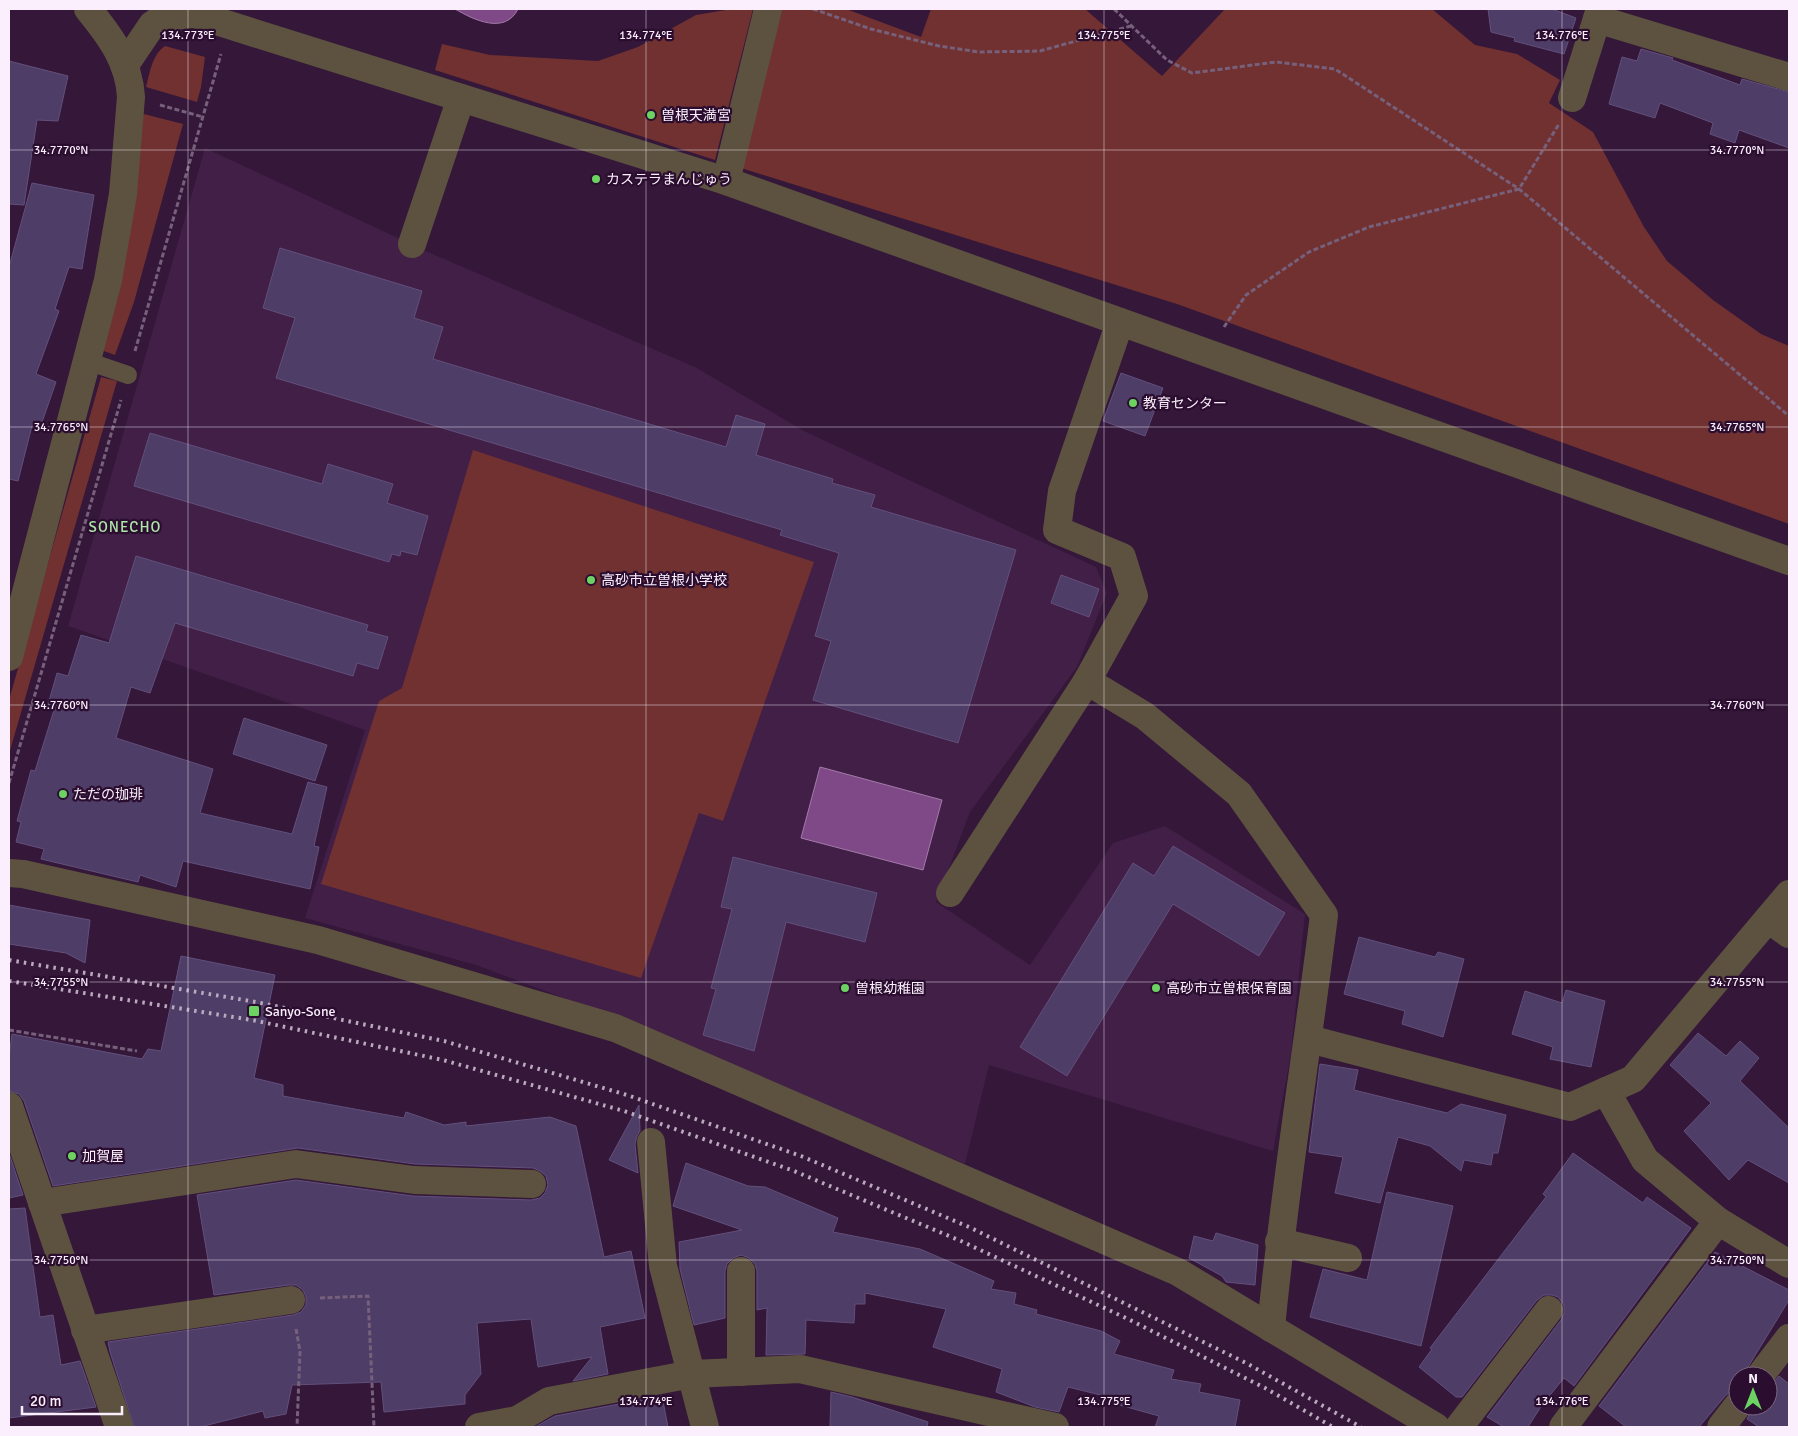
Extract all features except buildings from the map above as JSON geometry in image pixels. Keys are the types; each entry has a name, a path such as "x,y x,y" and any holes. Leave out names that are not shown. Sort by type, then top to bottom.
{"street":[{"path":"9,657 108,280 123,194 131,97 130,82 125,65 103,27 88,9"},
{"path":"726,181 768,9"},
{"path":"125,65 152,25 164,17 185,11 726,181 1789,560"},
{"path":"1572,98 1598,14 1789,77"},
{"path":"412,244 461,98"},
{"path":"950,893 1087,681 1134,596 1122,558 1057,530 1062,491 1120,322"},
{"path":"1087,681 1145,716 1238,794 1324,915 1309,1039 1279,1242 1271,1328"},
{"path":"9,873 23,874 122,895 318,940 615,1028 1178,1272 1436,1427"},
{"path":"1309,1039 1570,1107 1633,1079 1779,927 1789,894"},
{"path":"1606,1091 1645,1160 1718,1221 1789,1264"},
{"path":"9,1106 119,1427"},
{"path":"650,1142 663,1266 705,1427"},
{"path":"42,1203 296,1164 414,1180 532,1184"},
{"path":"1563,1427 1718,1221"},
{"path":"1279,1242 1348,1258"},
{"path":"741,1271 741,1372"},
{"path":"85,1330 292,1300"},
{"path":"1459,1427 1549,1310"},
{"path":"1768,1366 1789,1338"},
{"path":"479,1427 517,1420 549,1400 692,1374 800,1369 1056,1427"},
{"path":"1721,1427 1730,1416"}],"lane":[{"path":"87,361 128,375"}],"path":[{"path":"813,9 871,28 940,46 979,52 1040,51 1131,26"},
{"path":"1114,9 1167,60 1192,73 1276,62 1335,69 1519,189 1789,416"},
{"path":"9,783 229,25"},
{"path":"131,97 203,117"},
{"path":"1206,352 1246,295 1309,252 1369,227 1519,189 1559,124 1572,98"},
{"path":"9,1030 137,1051"},
{"path":"297,1427 300,1351 292,1300 368,1296 374,1427"}],"shaded area":[{"path":"455,9 518,9 505,22 489,23 480,21"},
{"path":"732,9 753,9 715,160 435,70 442,44 490,55 598,61 638,47 696,15"},
{"path":"776,9 846,9 921,37 931,9 1085,9 1162,76 1225,9 1432,9 1475,45 1517,54 1560,80 1549,103 1593,132 1644,227 1667,261 1713,300 1761,334 1789,346 1789,524 1177,304 741,168"},
{"path":"165,46 205,57 197,102 146,87 154,59"},
{"path":"140,113 183,124 134,302 115,355 101,350"},
{"name":"高砂市立曽根小学校","path":"205,148 428,252 695,367 804,431 1096,567 1107,593 1077,667 970,812 936,902 1030,965 1113,843 1165,826 1305,914 1291,1054 1273,1151 989,1065 965,1164 659,1034 476,965 305,918 365,730 68,626"},
{"path":"101,377 117,381 9,754 9,700"},
{"path":"473,450 814,562 723,821 699,813 641,978 321,884 379,701 402,688"},
{"path":"820,767 942,800 923,870 801,838"}],"railway":[{"path":"9,960 256,1002 444,1041 627,1095 801,1156 969,1227 1246,1363 1361,1427"},
{"path":"9,981 252,1020 443,1060 624,1111 794,1171 961,1241 1128,1319 1265,1388 1333,1427"}],"place":[{"name":"曽根天満宮","path":"651,115"},
{"name":"カステラまんじゅう","path":"596,179"},
{"name":"教育センター","path":"1133,403"},
{"name":"高砂市立曽根小学校","path":"591,580"},
{"name":"ただの珈琲","path":"63,794"},
{"name":"曽根幼稚園","path":"845,988"},
{"name":"高砂市立曽根保育園","path":"1156,988"},
{"name":"Sanyo-Sone","path":"254,1011"},
{"name":"加賀屋","path":"72,1156"}],"district":[{"name":"SONECHO","path":"125,527"}]}
